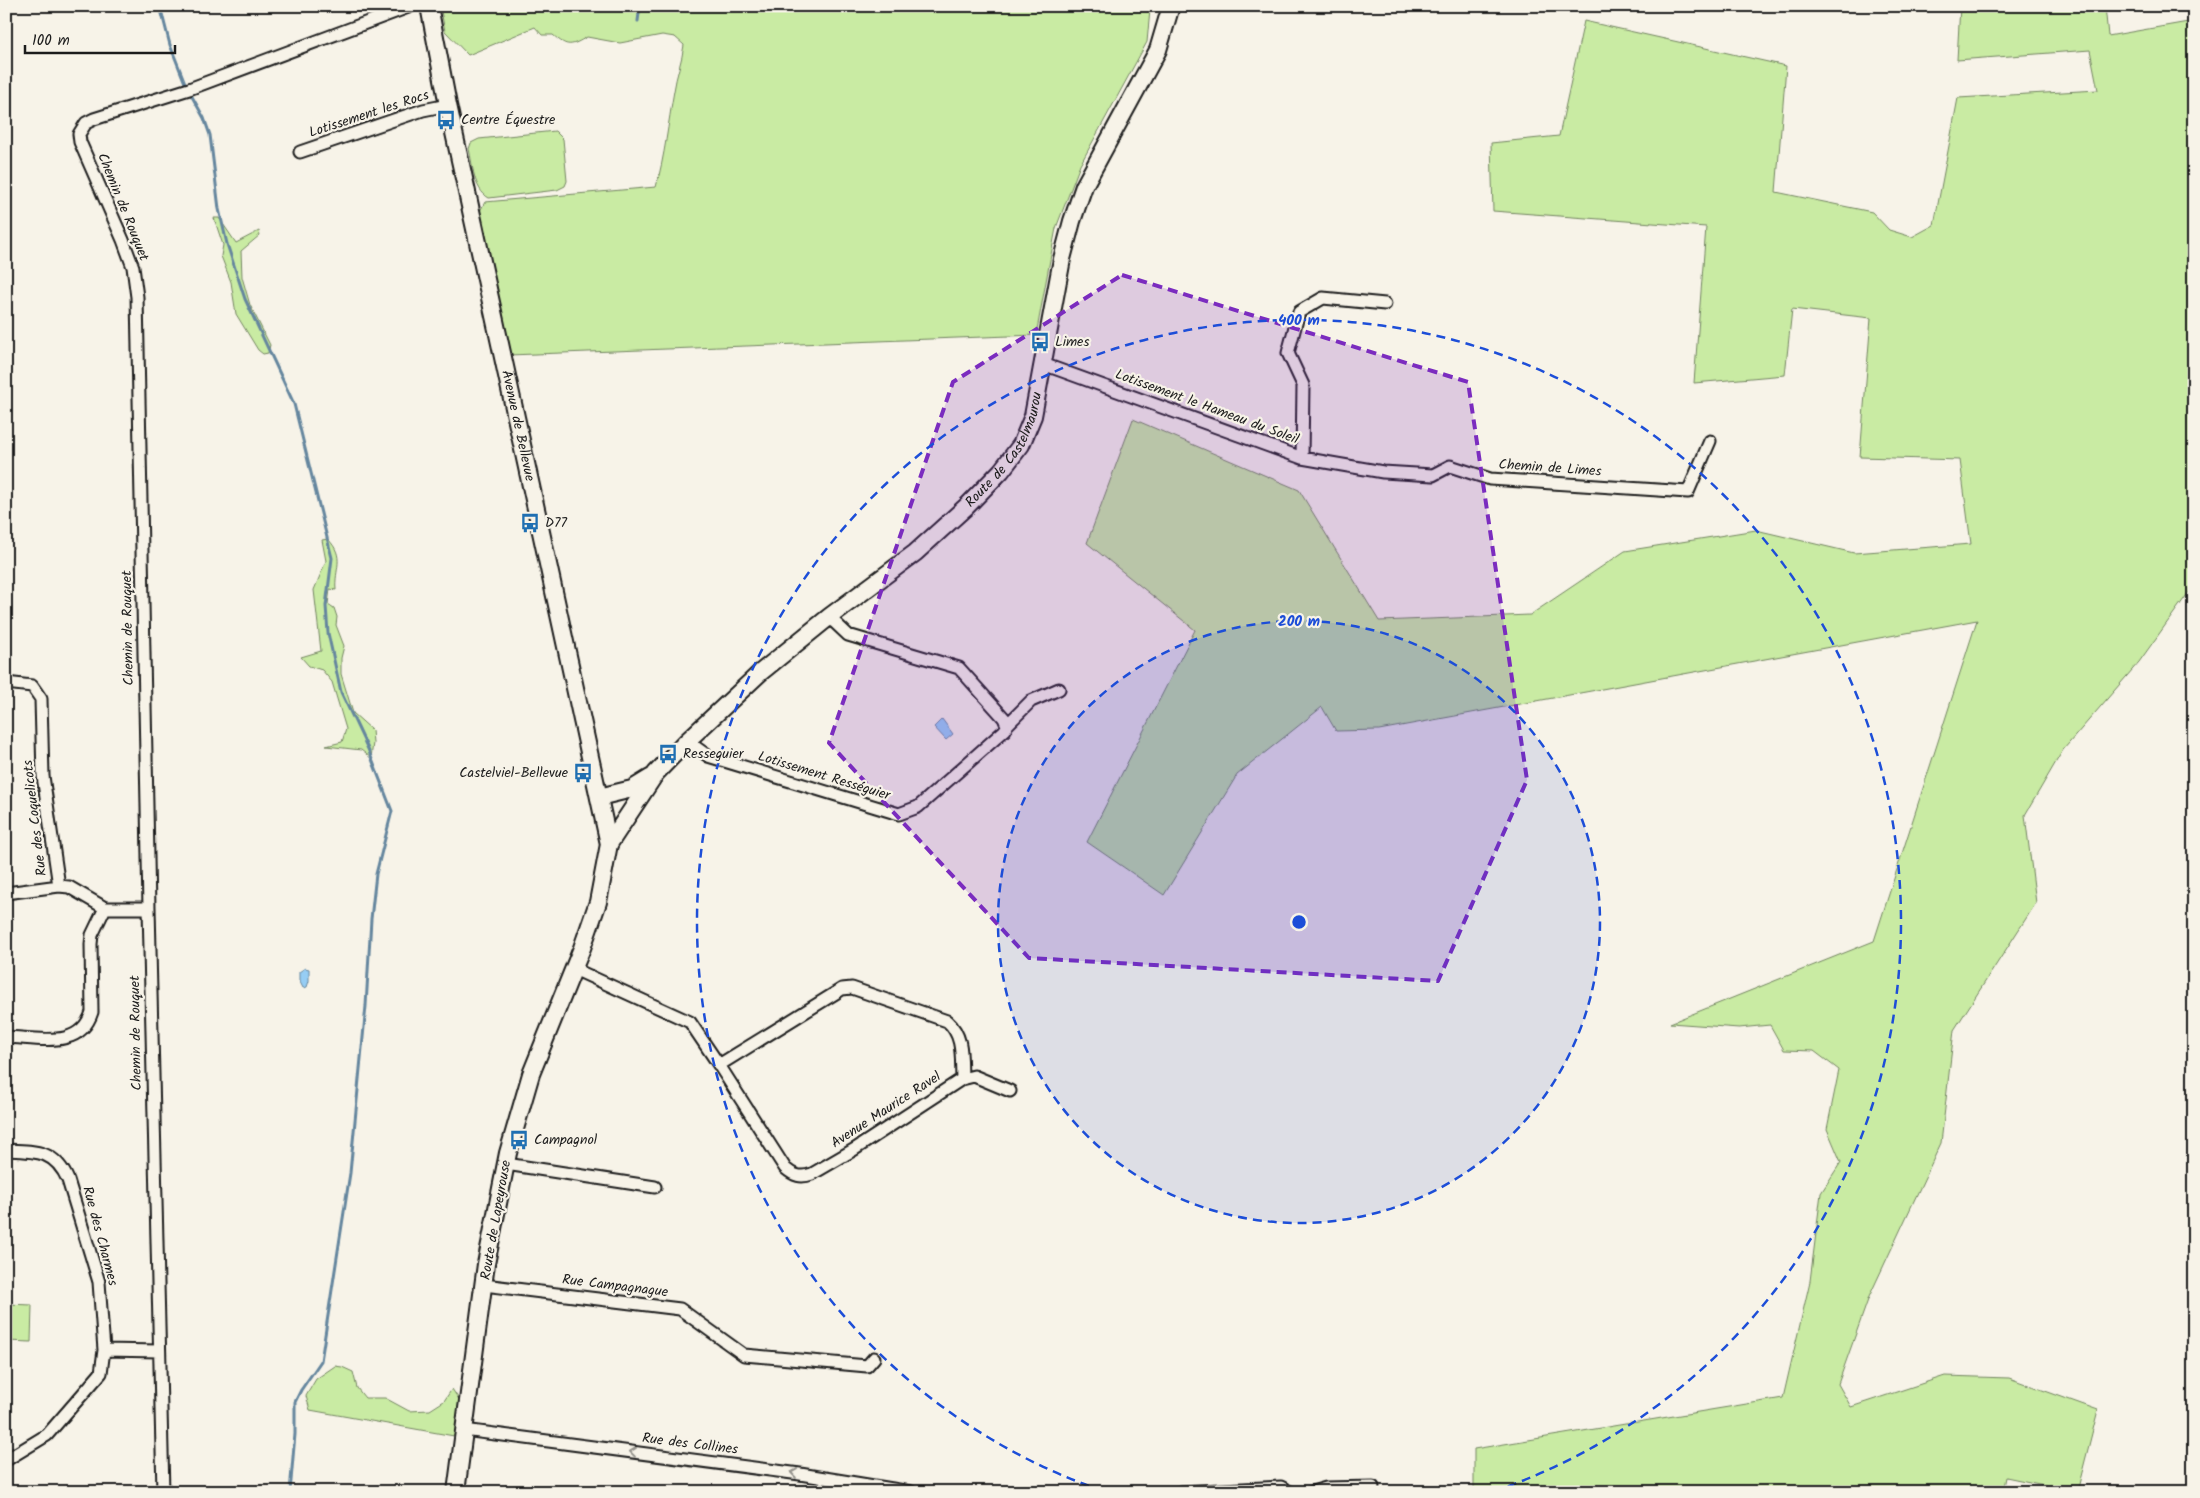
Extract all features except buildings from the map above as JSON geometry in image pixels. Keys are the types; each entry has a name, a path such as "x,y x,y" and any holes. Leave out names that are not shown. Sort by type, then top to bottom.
{"street":[{"name":"Chemin de Rouquet","path":"163,1492 137,297 132,267 123,240 80,142 79,134 86,123 94,119 189,89 412,6"},
{"name":"Avenue de Bellevue","path":"429,6 448,105 609,844"},
{"name":"Route de Castelmaurou","path":"609,844 656,774 687,741 761,672 829,617 915,553 967,506 1001,470 1021,445 1033,416 1062,259 1072,221 1084,186 1158,50 1171,6"},
{"name":"Lotissement les Rocs","path":"300,152 423,110 448,105"},
{"name":"Lotissement le Hameau du Soleil","path":"1043,364 1302,458 1303,385 1288,353 1299,312 1323,298 1385,304"},
{"name":"Chemin de Limes","path":"1302,458 1383,472 1433,475 1450,466 1490,479 1688,492 1710,441"},
{"path":"829,617 848,635 959,668 1004,718 1006,725"},
{"name":"Rue des Coquelicots","path":"6,683 32,686 38,692 41,699 42,776 58,886"},
{"name":"Lotissement Rességuier","path":"687,741 708,756 899,814 918,807 1001,735 1006,725 1031,701 1059,689"},
{"name":"Route de Castelmaurou","path":"598,797 632,789 656,774"},
{"path":"615,793 630,812"},
{"name":"Route de Lapeyrouse","path":"456,1492 484,1285 506,1164 531,1074 574,969 598,902 609,844"},
{"path":"6,893 58,886 69,887 106,908 149,908"},
{"path":"6,1037 60,1039 73,1037 89,1022 92,1012 92,935 106,908"},
{"name":"Avenue Maurice Ravel","path":"574,969 690,1022 785,1168 798,1176 812,1174 841,1158 962,1079 959,1036 947,1021 852,988 842,989 719,1065"},
{"path":"962,1079 974,1076 1010,1091"},
{"name":"Rue des Charmes","path":"6,1150 36,1151 51,1156 62,1167 68,1180 100,1282 104,1350 102,1373 47,1435 6,1460"},
{"path":"506,1164 655,1187"},
{"name":"Rue Campagnague","path":"484,1285 680,1309 744,1355 867,1366 874,1358"},
{"path":"104,1350 159,1351"},
{"name":"Rue des Collines","path":"464,1430 800,1474 911,1492"},
{"path":"1180,1492 1281,1487 1290,1492"},
{"path":"1312,1492 1326,1488 1373,1487"}],"highlighted area":[{"path":"1122,275 1468,382 1527,780 1438,981 1029,958 829,743 953,382"}],"shaded area":[{"path":"818,1482 873,1492 818,1492"}],"green space":[{"path":"440,6 1156,6 1150,10 1147,42 1080,165 1056,228 1036,335 509,355 480,211 485,202 656,187 684,45 675,37 662,35 620,43 587,37 573,44 566,44 553,35 542,35 535,27 468,55 445,31"},
{"path":"1960,6 2105,6 2108,36 2194,21 2194,585 2139,662 2063,750 2025,815 2036,903 1954,1030 1941,1143 1869,1297 1838,1384 1851,1407 1945,1376 2009,1378 2098,1410 2077,1492 2006,1477 2003,1492 1874,1492 1849,1486 1846,1492 1474,1492 1474,1449 1783,1398 1810,1281 1821,1193 1841,1162 1827,1129 1839,1070 1814,1051 1784,1050 1770,1025 1739,1028 1670,1023 1874,941 1977,620 1379,730 1336,731 1322,707 1237,775 1164,895 1087,842 1195,630 1087,543 1133,419 1299,490 1379,621 1530,615 1625,551 1756,530 1854,553 1971,544 1960,460 1860,457 1871,318 1792,309 1785,375 1694,383 1706,227 1493,211 1491,143 1559,136 1584,21 1786,66 1776,192 1872,212 1889,230 1912,237 1934,225 1958,98 2098,90 2090,50 1957,60"},
{"path":"555,131 563,139 567,181 565,186 557,190 489,198 484,194 474,176 469,149 471,143 479,139"},
{"path":"214,218 219,218 236,243 259,231 260,235 241,251 242,277 250,305 270,345 268,353 263,354 258,350 236,314 231,282 221,256 223,245"},
{"path":"328,539 337,552 338,558 336,590 330,589 328,604 334,608 337,617 336,625 344,646 341,658 341,674 353,713 372,730 371,758 361,750 326,746 342,742 346,729 332,682 322,670 309,666 301,657 321,651 314,590 326,561 322,540"},
{"path":"6,1304 32,1305 31,1342 6,1341"},
{"path":"335,1366 353,1372 357,1388 365,1398 385,1398 409,1411 430,1410 444,1401 452,1389 462,1404 454,1436 310,1410 306,1396 316,1379"}],"water":[{"path":"942,719 953,734 946,740 934,727"},
{"path":"305,968 309,969 309,981 307,987 303,988 299,980 299,972"}],"waterway":[{"path":"160,6 170,45 185,83"},
{"path":"638,21 640,6"},
{"path":"190,93 204,118 210,135 219,209 227,244 245,299 294,404 332,558 326,606 328,633 341,692 368,749 392,811 376,874 350,1173 321,1361 295,1402 295,1434 290,1492"}],"place":[{"name":"Centre Équestre","path":"446,120"},
{"name":"Limes","path":"1040,342"},
{"name":"D77","path":"530,523"},
{"name":"Resseguier","path":"668,754"},
{"name":"Castelviel-Bellevue","path":"583,773"},
{"name":"Campagnol","path":"519,1140"}]}
